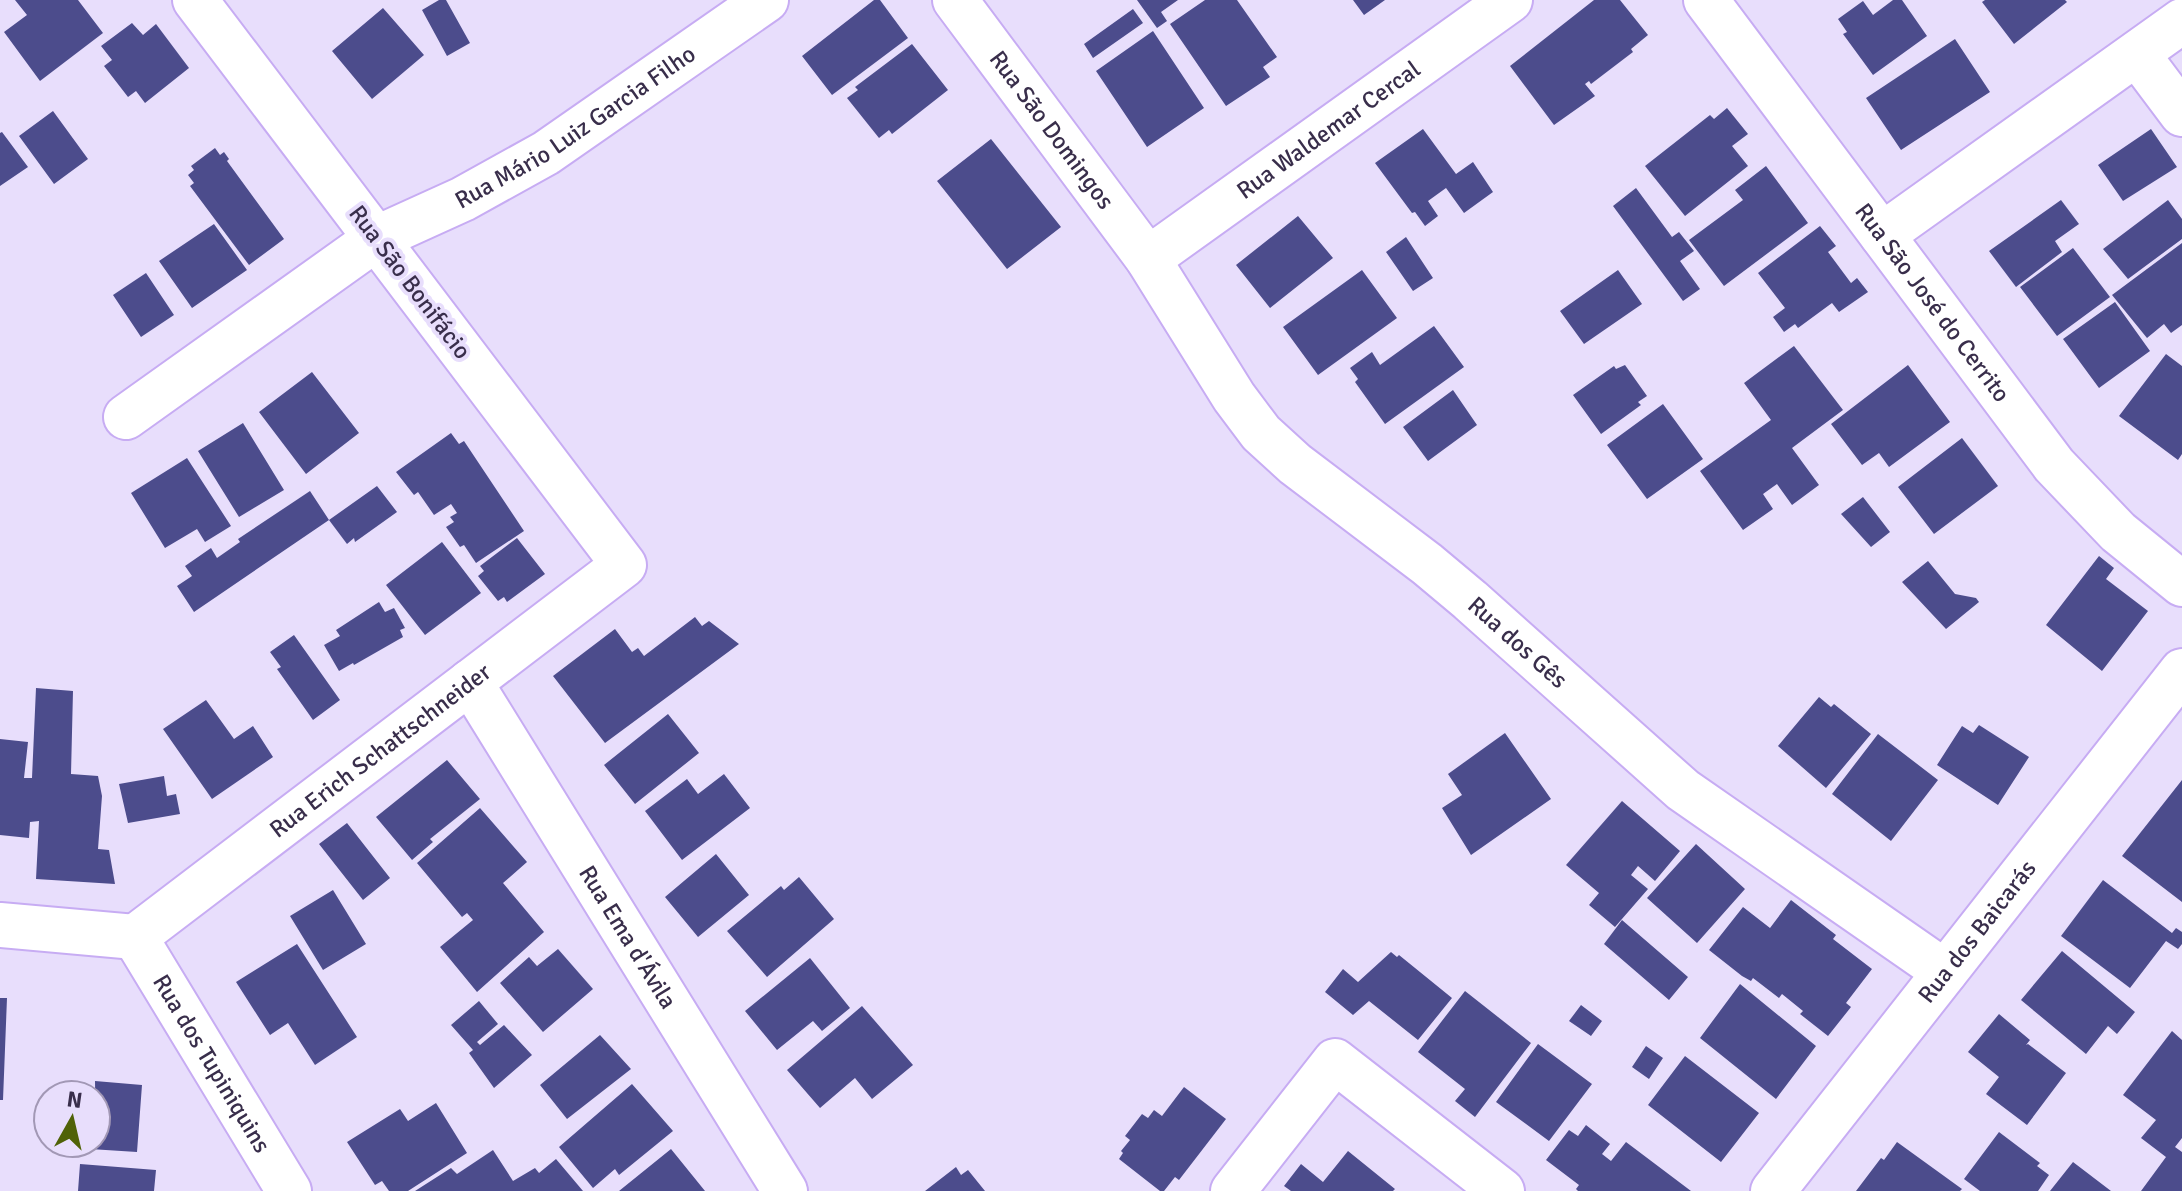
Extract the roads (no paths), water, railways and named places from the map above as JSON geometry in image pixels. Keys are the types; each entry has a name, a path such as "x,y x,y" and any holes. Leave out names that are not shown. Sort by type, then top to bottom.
{"street":[{"name":"Rua São Bonifácio","path":"195,0 624,565"},
{"name":"Rua Mário Luiz Garcia Filho","path":"126,417 377,238 463,199 546,153 766,0"},
{"name":"Rua São Domingos","path":"955,0 1148,259"},
{"name":"Rua Waldemar Cercal","path":"1148,259 1510,0"},
{"name":"Rua São José do Cerrito","path":"1706,0 2054,465 2118,532 2182,584"},
{"path":"1882,235 2182,21"},
{"path":"2137,54 2182,114"},
{"name":"Rua dos Gês","path":"1148,259 1234,397 1261,433 1295,464 1470,600 1683,790 1945,972"},
{"name":"Rua Erich Schattschneider","path":"135,937 624,565"},
{"name":"Rua dos Baicarás","path":"1773,1191 2182,671"},
{"name":"Rua Ema d'Ávila","path":"470,682 785,1191"},
{"path":"0,925 135,937"},
{"name":"Rua dos Tupiniquins","path":"135,937 289,1191"},
{"path":"1233,1191 1335,1061 1502,1191"}]}
